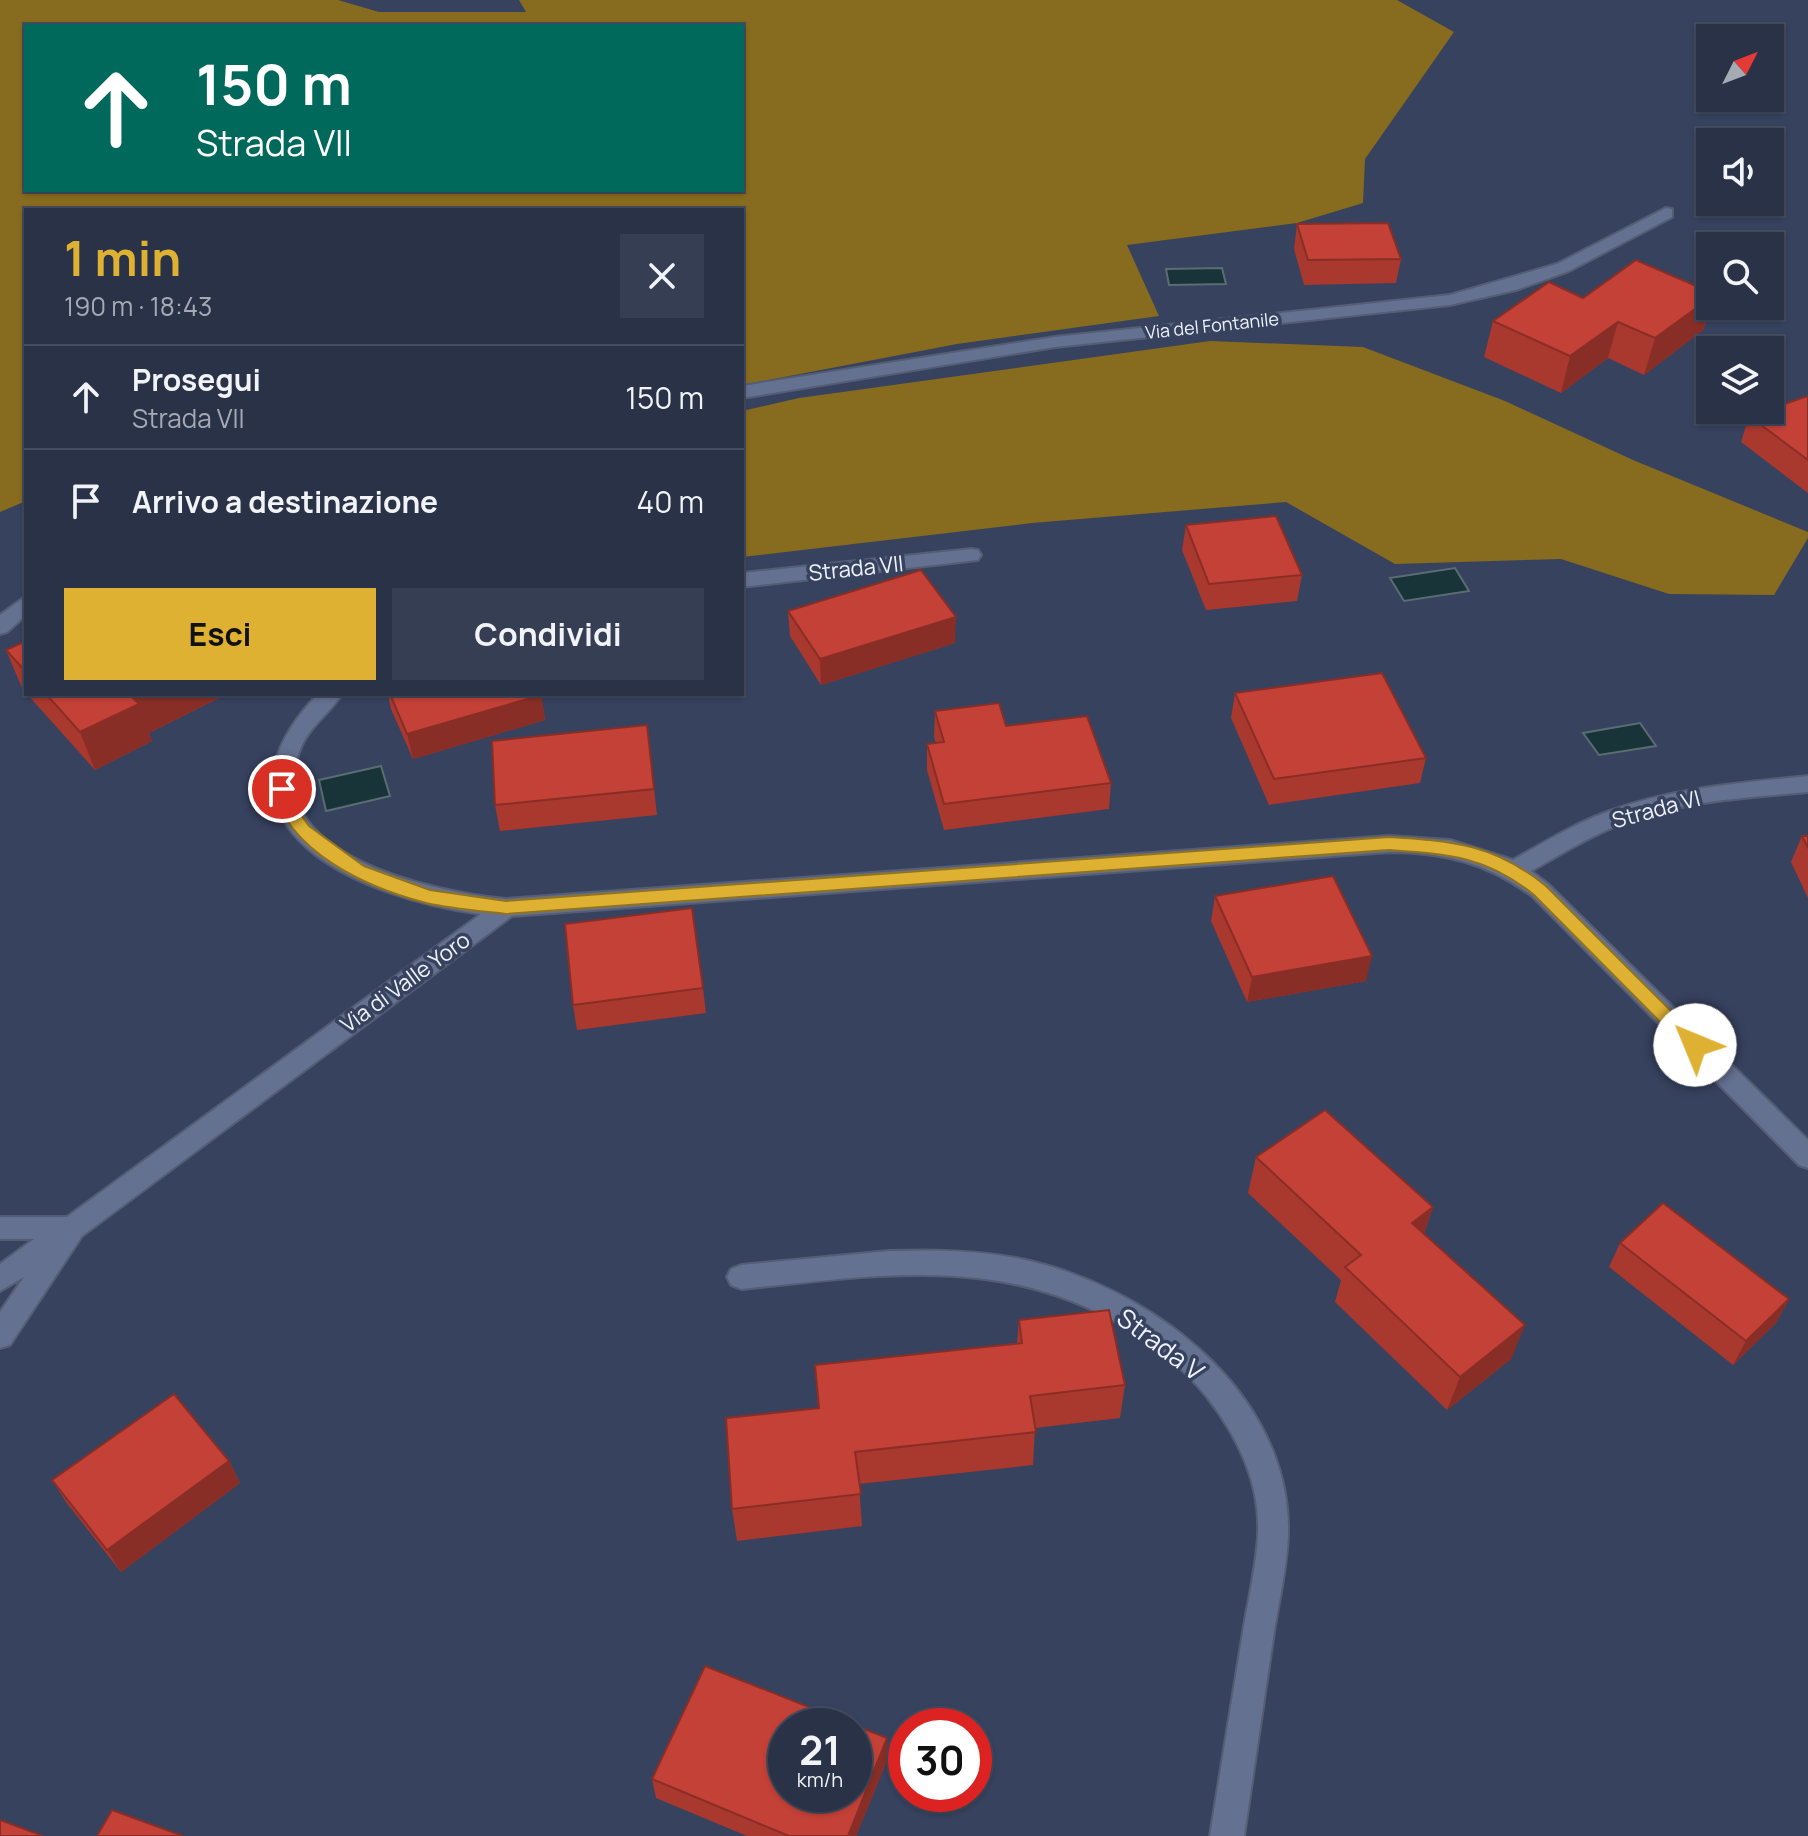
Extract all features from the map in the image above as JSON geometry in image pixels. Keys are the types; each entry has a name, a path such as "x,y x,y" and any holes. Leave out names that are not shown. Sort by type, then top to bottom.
{"street":[{"name":"Via del Fontanile","path":"744,392 1070,340 1450,300 1499,290 1568,268 1612,247 1666,213"},
{"name":"Strada VII","path":"744,580 971,555"},
{"path":"0,627 24,605"},
{"path":"329,696 314,708 291,741 281,777 286,806 303,830 335,857 375,879 428,897 506,908 1389,844 1460,848 1515,870 1540,890 1808,1157"},
{"name":"Strada VI","path":"1515,870 1589,829 1649,807 1717,794 1808,784"},
{"name":"Via di Valle Yoro","path":"0,1336 72,1228 506,908"},
{"path":"0,1228 72,1228"},
{"path":"0,1279 72,1228"},
{"name":"Strada V","path":"741,1277 929,1263 981,1265 1022,1272 1072,1287 1128,1315 1180,1351 1223,1394 1242,1421 1265,1476 1273,1536 1227,1836"}],"shaded area":[{"path":"0,0 338,0 379,12 526,12 519,0 1397,0 1454,32 1365,159 1363,203 1297,223 1127,245 1159,316 957,344 744,385 744,208 24,208 24,502 0,512"},
{"path":"1222,268 1226,284 1169,285 1166,269"},
{"path":"1210,341 1363,347 1505,401 1633,460 1808,532 1808,538 1774,595 1669,594 1561,559 1395,564 1286,502 1032,523 744,557 744,411 799,398"},
{"path":"1455,568 1469,591 1404,601 1390,578"},
{"path":"1640,723 1656,746 1599,755 1583,733"},
{"path":"381,766 390,796 326,811 319,780"}],"building":[{"path":"1388,223 1401,259 1308,260 1297,224"},
{"path":"1636,260 1696,286 1696,308 1655,338 1618,322 1570,356 1493,321 1549,282 1583,298"},
{"path":"1808,396 1808,460 1760,424 1784,424 1784,404"},
{"path":"1276,516 1302,575 1209,584 1186,525"},
{"path":"921,570 956,617 820,659 788,611"},
{"path":"24,642 24,670 6,650"},
{"path":"1382,673 1426,758 1274,779 1235,693"},
{"path":"48,696 134,696 139,704 80,732"},
{"path":"391,696 538,696 407,734"},
{"path":"999,703 1006,726 1087,716 1111,783 944,804 927,744 944,742 935,711"},
{"path":"647,725 654,789 495,805 492,741"},
{"path":"1333,876 1372,956 1252,977 1215,896"},
{"path":"692,908 703,988 573,1005 565,924"},
{"path":"1325,1110 1433,1207 1412,1223 1525,1325 1460,1377 1345,1267 1361,1255 1256,1157"},
{"path":"1663,1203 1789,1299 1746,1341 1620,1243"},
{"path":"1109,1310 1125,1385 1030,1396 1036,1432 855,1452 861,1494 732,1509 726,1418 819,1408 815,1365 1022,1343 1019,1320"},
{"path":"174,1394 229,1461 107,1550 52,1480"},
{"path":"705,1666 811,1708 768,1708 768,1812 858,1812 848,1836 789,1836 652,1779"},
{"path":"872,1732 887,1738 872,1776"},
{"path":"112,1810 183,1836 97,1836"},
{"path":"0,1820 43,1836 0,1836"}],"route":[{"path":"282,789 286,806 303,830 335,857 358,871 428,897 506,908 1389,844 1460,848 1515,870 1540,890 1695,1045"}]}
